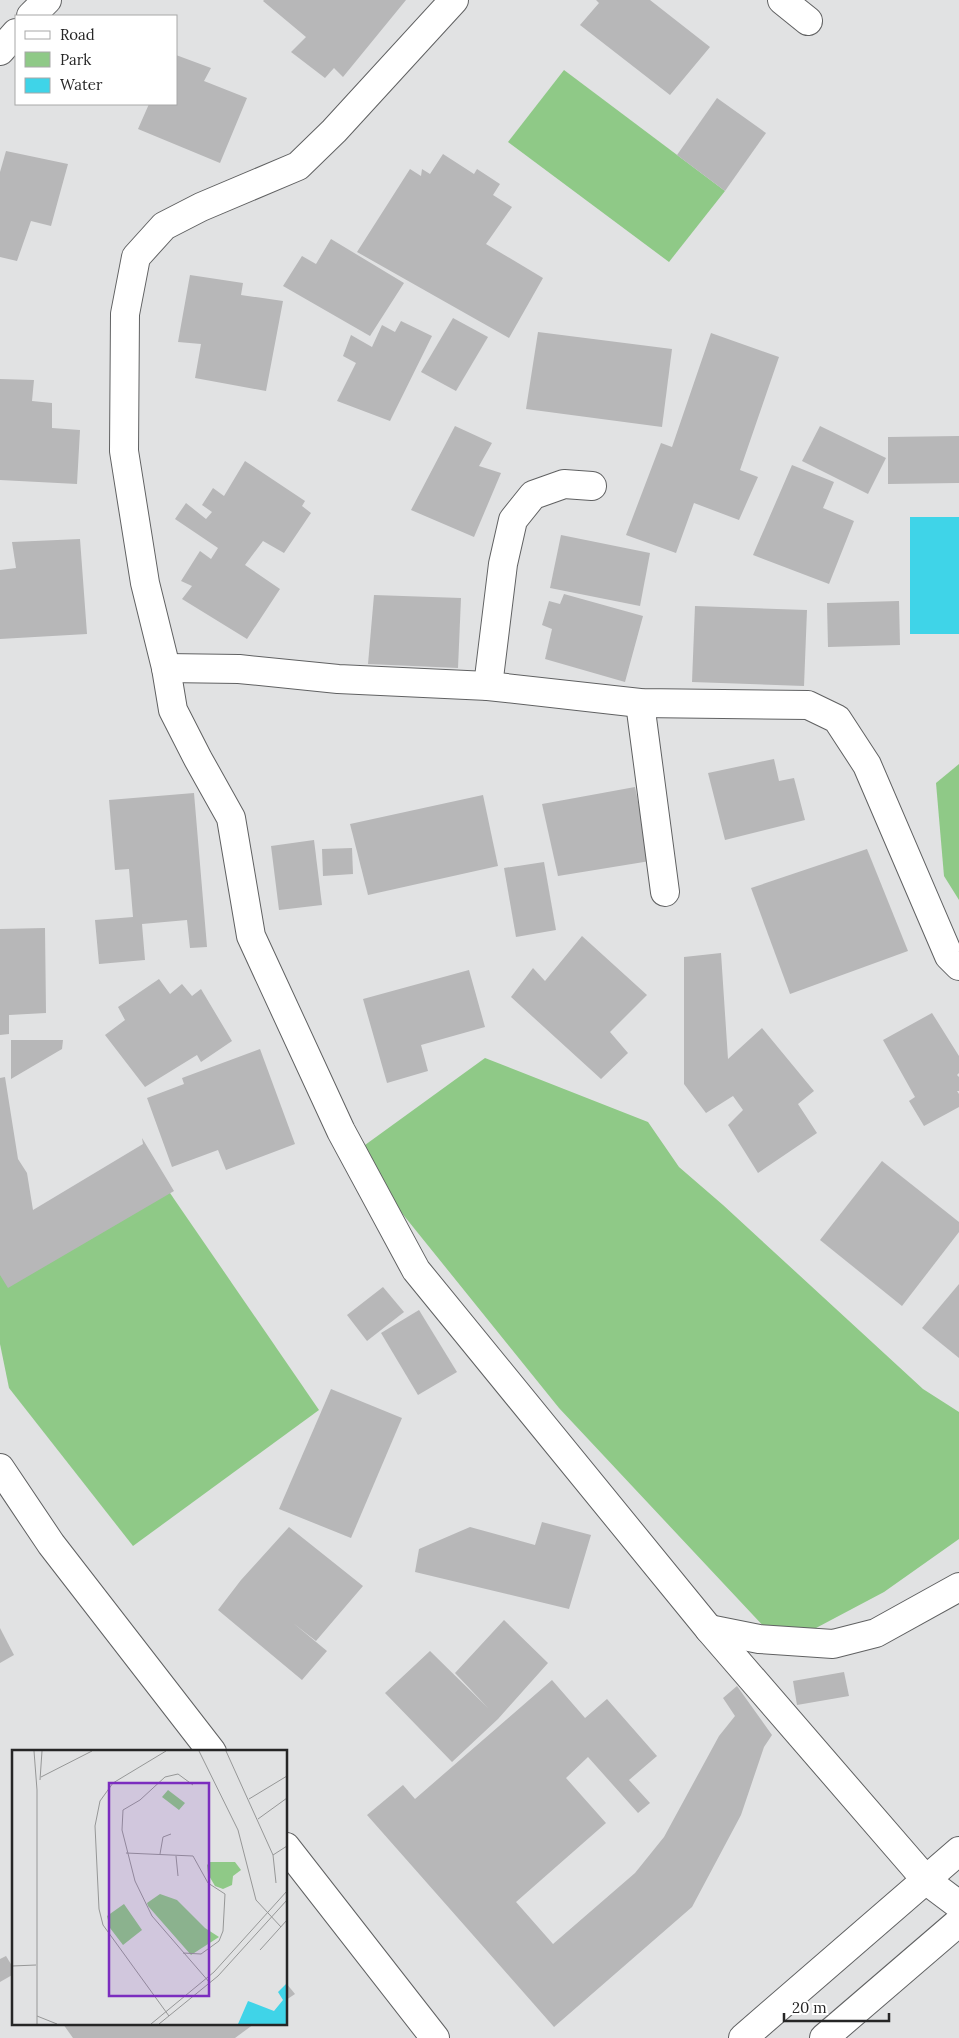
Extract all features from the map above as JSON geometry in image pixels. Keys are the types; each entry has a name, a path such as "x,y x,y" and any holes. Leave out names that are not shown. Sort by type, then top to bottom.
{"street":[{"path":"32,15 47,0"},
{"path":"454,0 334,131 298,166 164,226 136,257 125,314 124,451 145,583 166,668 173,710 198,760 231,818 251,936 341,1131 416,1270 709,1629 927,1881 959,1905"},
{"path":"782,0 808,21"},
{"path":"0,52 15,34"},
{"path":"488,686 502,564 513,520 533,495 564,484 592,486"},
{"path":"166,668 239,670 338,679 488,686 640,703 808,705 837,719 867,765 949,956 959,966"},
{"path":"640,703 665,892"},
{"path":"0,1468 51,1544 210,1750"},
{"path":"709,1629 759,1640 833,1644 876,1633 959,1588"},
{"path":"288,1850 435,2038"},
{"path":"743,2038 927,1881 959,1851"},
{"path":"824,2038 959,1922"}],"green space":[{"path":"564,70 725,191 669,262 508,142"},
{"path":"959,764 959,900 944,876 936,783"},
{"path":"485,1058 648,1122 679,1167 723,1205 923,1389 959,1412 959,1539 884,1592 782,1646 559,1408 376,1181 365,1145"},
{"path":"148,1161 319,1410 133,1546 9,1388 0,1344 0,1260"}],"water":[{"path":"910,517 959,517 959,634 910,634"}],"building":[{"path":"264,0 406,0 343,77 334,68 325,78 291,52 306,37"},
{"path":"596,0 650,0 710,47 670,95 580,25 599,3"},
{"path":"178,56 211,68 204,81 247,98 220,163 138,129 149,105 178,105"},
{"path":"717,98 766,133 725,191 677,155"},
{"path":"6,151 68,164 51,226 31,221 17,261 0,257 0,172"},
{"path":"443,154 474,174 477,169 500,184 493,195 512,207 486,244 543,278 509,338 357,252 410,169 421,176 422,169 430,174"},
{"path":"331,239 404,283 370,336 283,286 302,256 316,264"},
{"path":"190,275 243,283 241,295 283,301 266,391 195,378 201,344 178,342"},
{"path":"453,318 488,337 456,391 421,372"},
{"path":"401,321 432,336 390,421 337,401 356,363 343,356 351,335 372,347 382,325 395,332"},
{"path":"538,332 672,349 662,427 526,409"},
{"path":"711,333 779,357 740,470 758,477 739,520 694,503 676,553 626,535 661,443 672,447"},
{"path":"0,379 34,380 32,401 52,403 52,428 80,430 77,484 0,480"},
{"path":"455,426 492,443 479,466 501,473 474,537 411,510"},
{"path":"820,426 886,458 868,494 802,461"},
{"path":"959,436 959,483 888,484 888,437"},
{"path":"245,461 305,501 302,506 311,513 284,553 263,541 245,565 280,589 247,639 182,599 192,586 181,581 200,551 211,559 218,548 175,519 186,503 206,519 212,512 202,505 213,488 224,496"},
{"path":"792,465 834,482 823,508 854,521 829,584 753,555"},
{"path":"561,535 650,553 640,606 550,588"},
{"path":"80,539 87,634 0,639 0,570 16,568 12,542"},
{"path":"564,594 643,616 625,682 545,659 552,629 542,625 549,601 560,604"},
{"path":"374,595 461,598 458,668 368,664"},
{"path":"899,601 900,645 828,647 827,603"},
{"path":"695,606 807,610 804,686 692,682"},
{"path":"774,759 779,781 794,778 805,820 725,840 708,773"},
{"path":"635,787 650,861 558,876 542,804"},
{"path":"194,793 207,947 190,948 187,920 142,924 145,960 99,964 95,920 133,917 129,869 115,870 109,800"},
{"path":"483,795 498,866 368,895 350,824"},
{"path":"314,840 322,905 279,910 271,846"},
{"path":"352,848 353,874 323,876 322,849"},
{"path":"867,849 908,951 790,994 751,888"},
{"path":"544,862 556,930 516,937 504,868"},
{"path":"45,928 46,1013 9,1015 9,1034 0,1035 0,929"},
{"path":"582,936 647,995 610,1032 628,1053 601,1079 511,997 533,968 545,981"},
{"path":"721,953 728,1059 762,1028 814,1091 798,1104 817,1133 758,1173 728,1125 743,1110 733,1096 706,1113 684,1084 684,957"},
{"path":"469,970 485,1027 421,1045 428,1071 387,1083 363,999"},
{"path":"159,979 170,994 182,984 192,996 201,989 232,1041 201,1062 197,1055 145,1087 105,1035 125,1020 118,1007"},
{"path":"932,1013 959,1056 959,1073 957,1075 959,1077 959,1091 957,1091 959,1094 959,1107 924,1126 909,1101 915,1097 883,1040"},
{"path":"11,1040 63,1040 62,1049 11,1079"},
{"path":"260,1049 295,1144 226,1170 218,1150 172,1167 147,1098 184,1084 182,1078"},
{"path":"5,1077 18,1159 27,1173 33,1210 143,1144 142,1138 174,1191 8,1288 0,1275 0,1078"},
{"path":"882,1161 959,1222 959,1232 902,1306 820,1240"},
{"path":"959,1284 959,1358 922,1328"},
{"path":"383,1287 404,1312 367,1341 347,1315"},
{"path":"419,1310 457,1372 418,1395 381,1333"},
{"path":"331,1389 402,1418 351,1538 279,1509"},
{"path":"542,1522 591,1535 569,1609 415,1572 419,1549 470,1527 535,1545"},
{"path":"289,1527 363,1586 316,1641 293,1623 327,1651 302,1680 218,1610 241,1580"},
{"path":"504,1620 548,1663 498,1719 452,1762 385,1693 430,1651 488,1708 455,1673"},
{"path":"0,1628 14,1655 0,1663"},
{"path":"844,1672 849,1696 797,1705 793,1681"},
{"path":"552,1680 585,1718 607,1699 657,1756 629,1780 650,1803 638,1813 588,1757 566,1778 606,1823 516,1902 553,1944 635,1873 664,1837 719,1736 735,1716 723,1698 737,1686 772,1735 764,1747 741,1815 692,1907 554,2027 367,1815 403,1785 415,1799"},
{"path":"6,1956 12,1966 12,1975 0,1982 0,1959"},
{"path":"288,1985 295,1994 288,1999"},
{"path":"64,2026 251,2026 235,2038 73,2038"}]}
